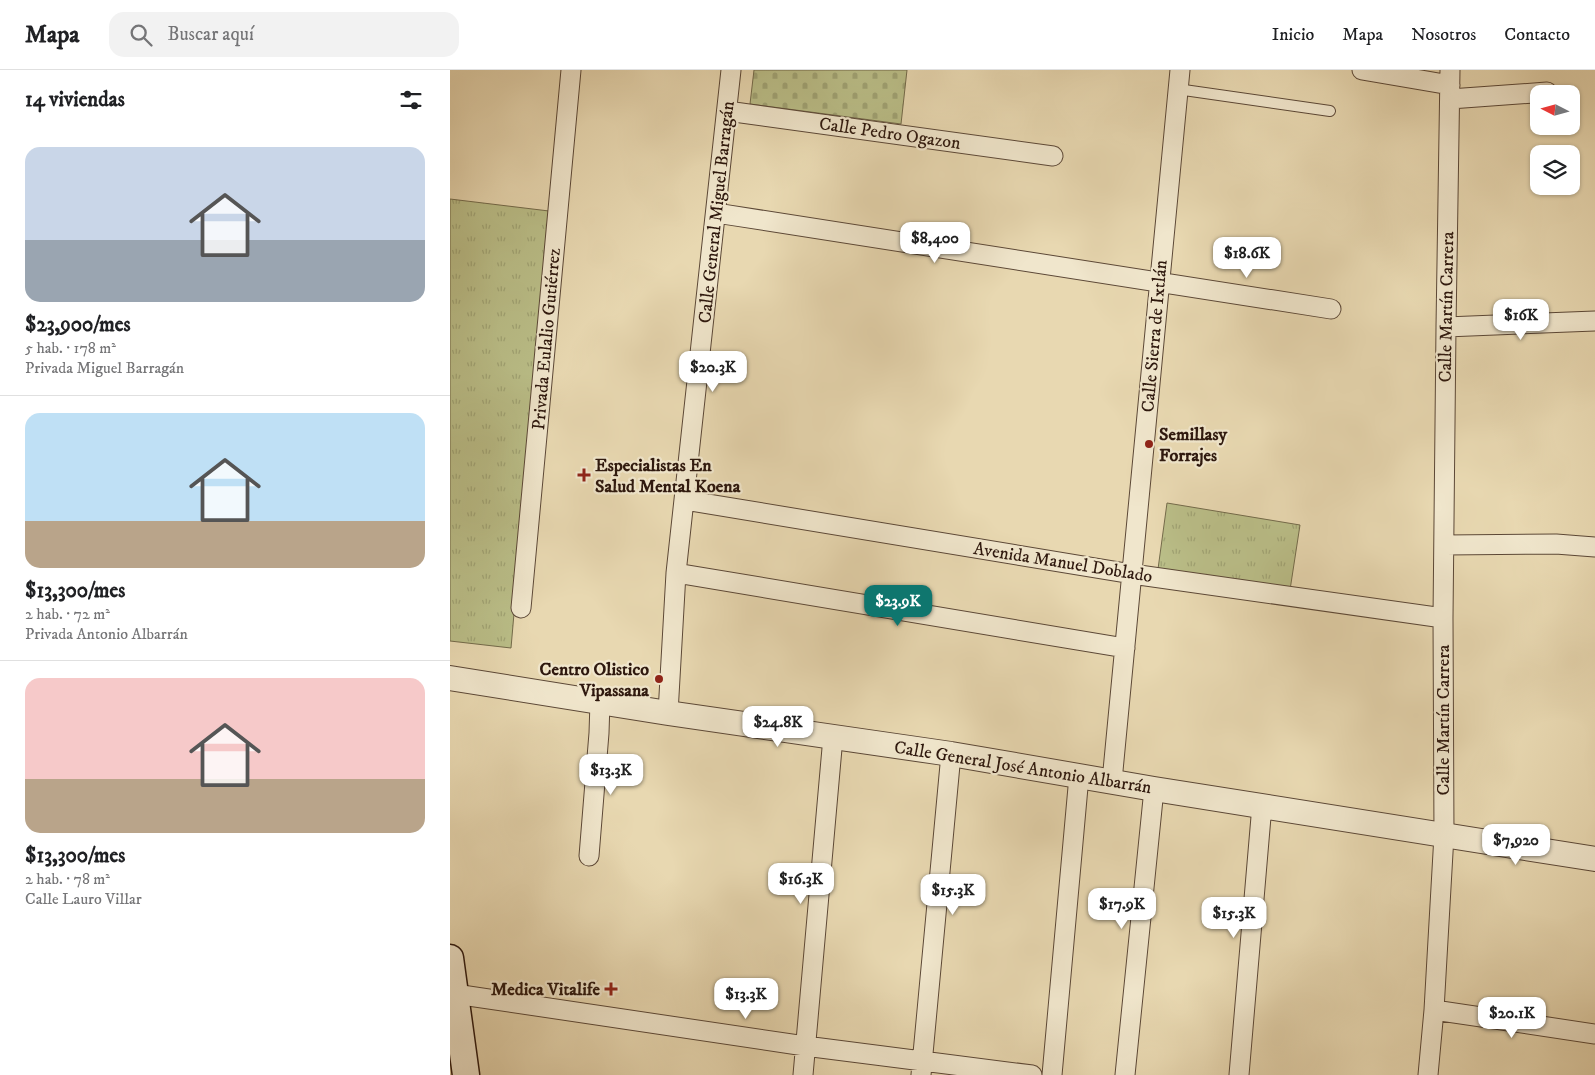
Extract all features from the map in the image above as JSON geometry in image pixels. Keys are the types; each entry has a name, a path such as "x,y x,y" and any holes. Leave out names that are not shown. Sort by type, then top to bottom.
{"main road":[{"path":"450,958 466,1075"}],"street":[{"name":"Privada Eulalio Gutiérrez","path":"521,608 571,70"},
{"name":"Calle General Miguel Barragán","path":"668,713 676,573 731,70"},
{"name":"Calle Sierra de Ixtlán","path":"1112,781 1180,70"},
{"path":"1362,70 1450,85 1530,91"},
{"name":"Calle Martín Carrera","path":"1428,1075 1434,1010 1444,835 1443,618 1450,85"},
{"name":"Calle Pedro Ogazon","path":"727,111 1053,156"},
{"path":"716,212 1331,309"},
{"path":"1446,327 1595,321"},
{"name":"Avenida Manuel Doblado","path":"684,500 1132,574 1443,618"},
{"path":"1445,545 1556,544 1595,547"},
{"path":"676,573 1125,648"},
{"name":"Calle General José Antonio Albarrán","path":"450,678 668,713 951,754 1154,789 1595,858"},
{"path":"589,856 600,733 600,702"},
{"path":"803,1075 833,737"},
{"path":"922,1068 951,754"},
{"path":"1052,1075 1079,776"},
{"path":"1125,1075 1154,789"},
{"path":"1239,1075 1262,805"},
{"path":"455,994 806,1046 922,1068 1032,1075"},
{"path":"1434,1010 1595,1034"}],"lane":[{"path":"1177,89 1330,111"}],"green space":[{"path":"754,70 907,70 901,124 750,104"},
{"path":"450,199 549,211 511,648 450,641"},
{"path":"1167,503 1300,525 1290,590 1158,569"}],"place":[{"name":"Semillasy Forrajes","path":"1149,444"},
{"name":"Especialistas En Salud Mental Koena","path":"584,475"},
{"name":"Centro Olistico Vipassana","path":"659,679"},
{"name":"Medica Vitalife","path":"611,989"}]}
